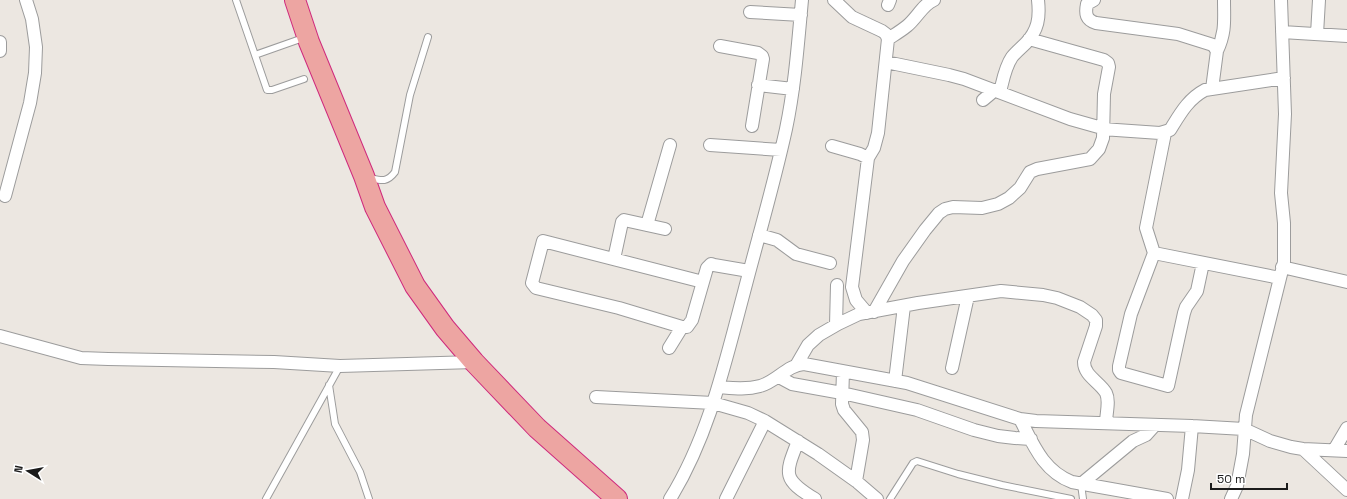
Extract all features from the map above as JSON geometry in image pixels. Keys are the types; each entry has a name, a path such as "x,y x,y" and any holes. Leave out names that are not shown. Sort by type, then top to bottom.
{"highway":[{"path":"295,0 307,37 364,176 375,207 415,286 445,328 474,362 537,428 617,499"}],"street":[{"path":"5,196 30,103 35,73 36,47 32,19 26,0"},
{"path":"670,499 684,477 703,432 719,387 750,271 786,128 793,89 802,0"},
{"path":"834,0 852,17 882,31 886,34 888,39 878,132 874,148 868,158 852,287 856,300 870,312"},
{"path":"888,39 908,26 928,3 934,0"},
{"path":"983,100 997,91 1012,57 1029,39 1035,29 1040,14 1038,0"},
{"path":"1094,0 1087,4 1085,12 1091,21 1096,23 1178,34 1212,45 1217,51"},
{"path":"1212,89 1217,51 1222,41 1224,32 1224,0"},
{"path":"1231,499 1237,486 1243,454 1246,415 1281,273 1285,245 1281,194 1285,127 1281,0"},
{"path":"1317,34 1319,0"},
{"path":"750,12 800,15"},
{"path":"1282,32 1347,36"},
{"path":"870,312 903,261 939,213 945,209 953,207 982,208 998,204 1020,188 1030,172 1037,169 1090,159 1098,149 1103,138 1102,128 1104,94 1109,67 1108,63 1104,60 1029,39"},
{"path":"0,42 0,51"},
{"path":"720,46 758,53 762,56 763,59 752,126"},
{"path":"886,62 949,75 997,91 1070,120 1102,128 1160,133 1170,130 1186,104 1195,95 1205,90 1284,78"},
{"path":"758,85 793,89"},
{"path":"1165,132 1146,228 1154,253 1131,314 1119,366 1121,373 1168,386 1184,313 1186,307 1197,291 1204,263"},
{"path":"647,225 670,145"},
{"path":"710,145 781,150"},
{"path":"832,146 860,154 868,158"},
{"path":"614,259 623,221 626,220 665,229"},
{"path":"759,235 777,240 796,254 830,263"},
{"path":"703,282 543,241 532,283 536,288 619,308 682,327 687,327 692,320 703,282 707,268 711,264 750,271"},
{"path":"1154,253 1204,263 1347,282"},
{"path":"836,325 837,285"},
{"path":"719,387 740,389 760,386 778,377 797,364 808,345 819,335 859,314 1001,291 1043,295 1057,298 1080,307 1092,315 1096,320 1096,326 1084,366 1087,373 1106,393 1106,422"},
{"path":"952,368 968,296"},
{"path":"895,381 904,306"},
{"path":"669,348 682,327"},
{"path":"0,336 81,358 274,362 340,366 474,362"},
{"path":"797,364 895,381 966,401 1020,419 1036,421 1106,422 1244,429 1270,441 1304,449 1347,451"},
{"path":"844,371 842,404 844,410 862,432 864,440 856,481"},
{"path":"778,377 792,384 842,393 917,410 986,433 1031,439"},
{"path":"596,397 713,403 731,407 765,421 798,441 856,481 876,499"},
{"path":"1020,419 1042,460 1052,471 1062,478 1081,484 1167,499"},
{"path":"726,499 765,421"},
{"path":"1081,484 1133,441 1146,435 1155,425"},
{"path":"1182,499 1188,470 1192,426"},
{"path":"1334,450 1347,428"},
{"path":"798,441 788,467 788,474 792,481 815,499"},
{"path":"1304,449 1347,490"}],"lane":[{"path":"236,0 267,90 272,90 304,79"},
{"path":"255,55 307,37"},
{"path":"364,176 385,180 391,178 395,172 410,95 428,37"},
{"path":"266,499 340,366"},
{"path":"329,385 335,424 360,472 369,499"},
{"path":"890,499 912,463 917,461 1002,485 1071,499"},
{"path":"1081,484 1083,499"}]}
